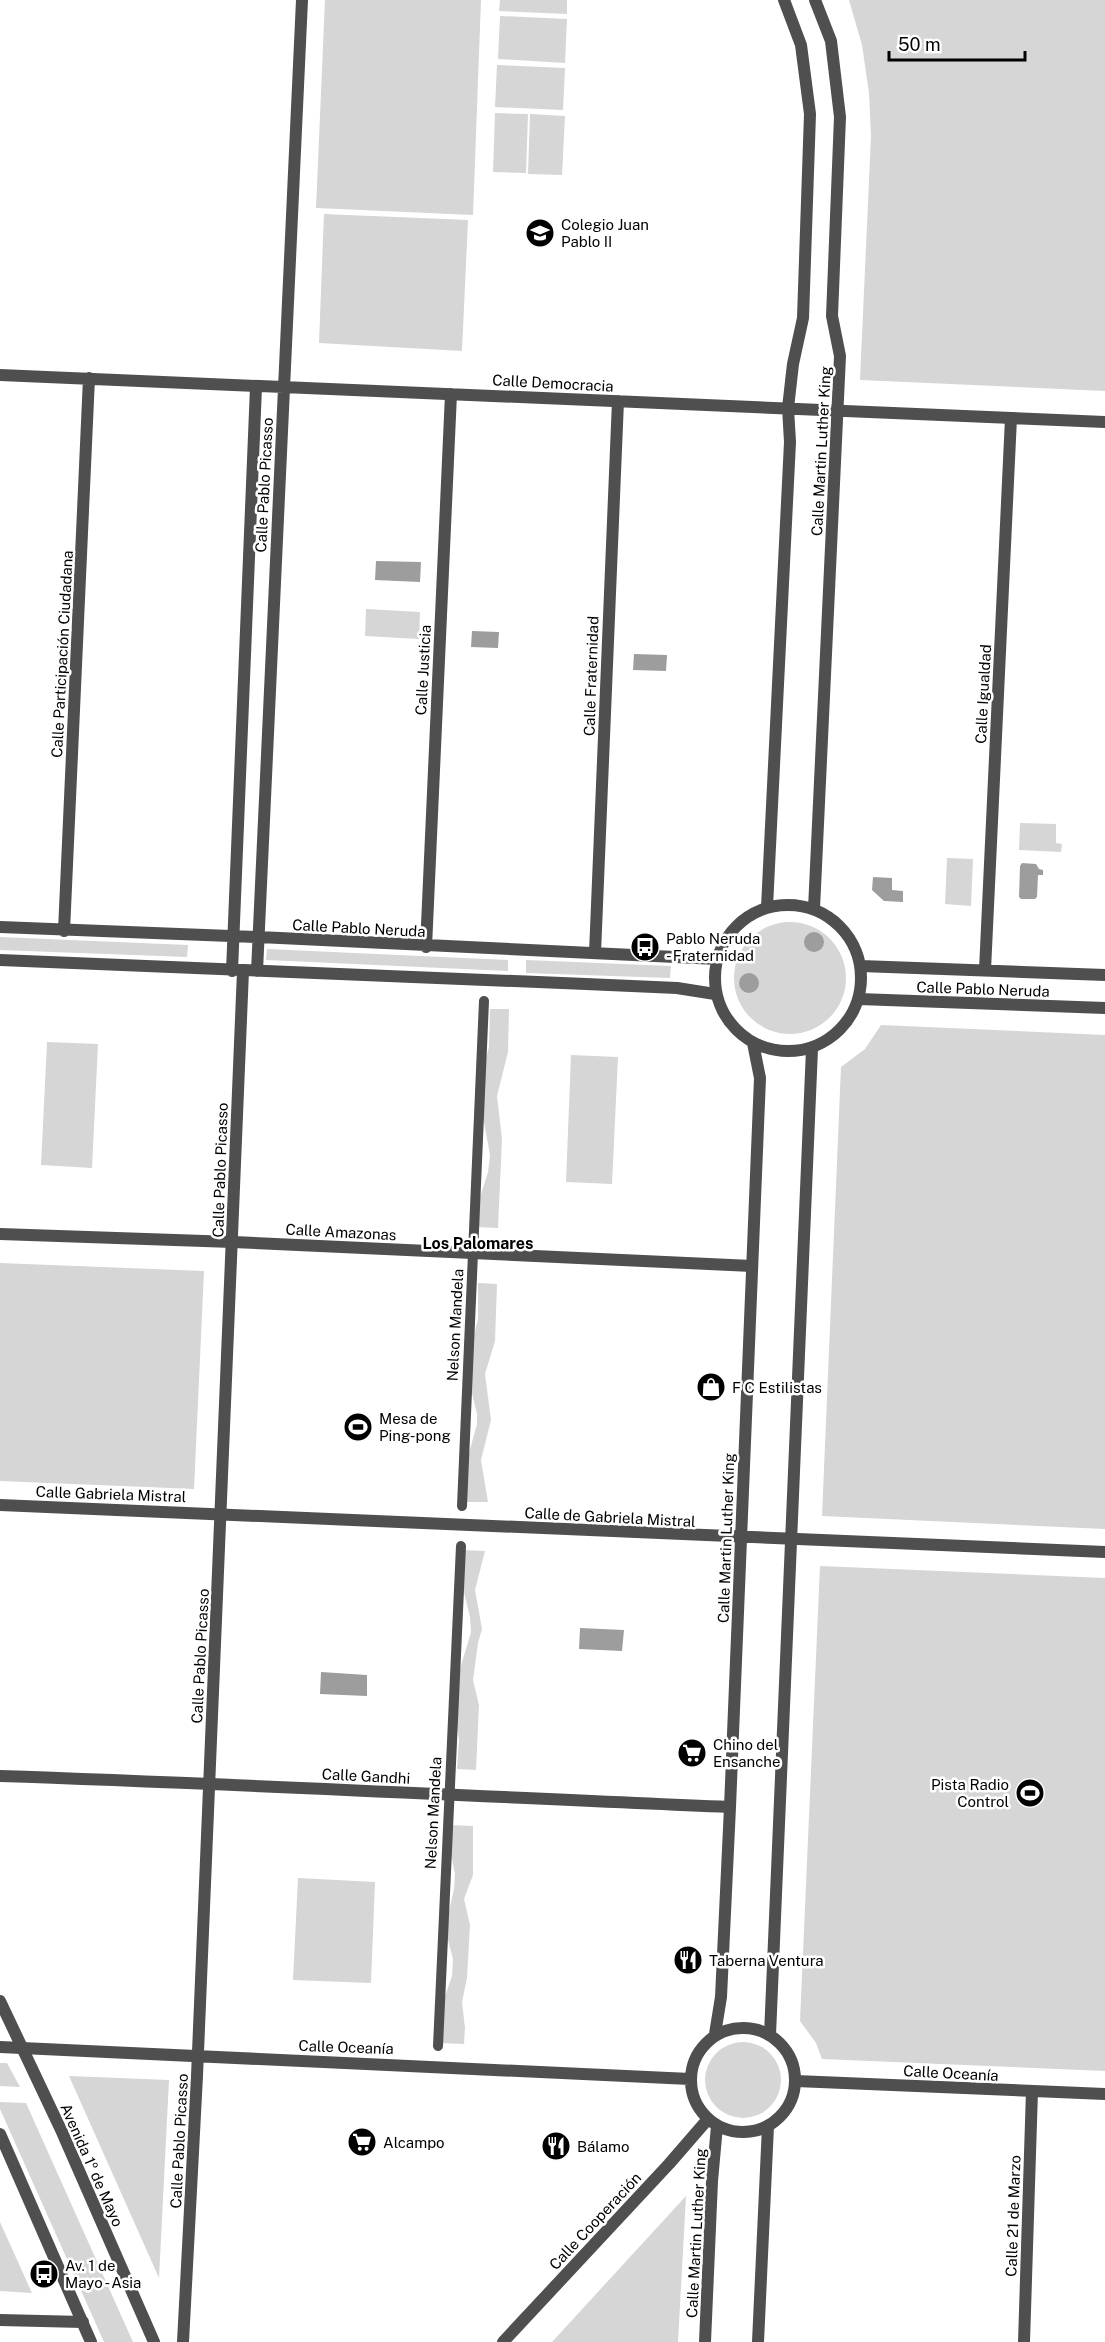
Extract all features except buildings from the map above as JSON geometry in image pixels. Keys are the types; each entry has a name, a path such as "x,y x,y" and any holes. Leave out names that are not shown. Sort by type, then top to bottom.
{"street":[{"name":"Calle Pablo Picasso","path":"257,971 302,0"},
{"name":"Calle Martin Luther King","path":"767,908 790,442 788,408 793,364 803,318 810,114 801,45 784,0"},
{"name":"Calle Martin Luther King","path":"814,0 831,40 840,117 831,316 840,356 814,909"},
{"name":"Calle Democracia","path":"0,375 1105,422"},
{"name":"Calle Participación Ciudadana","path":"64,931 89,378"},
{"name":"Calle Pablo Picasso","path":"183,2342 198,2056 232,1242 238,971 234,936 256,387"},
{"name":"Calle Justicia","path":"426,947 451,394"},
{"name":"Calle Fraternidad","path":"595,953 618,401"},
{"name":"Calle Igualdad","path":"985,970 1011,418"},
{"path":"791,904 814,909 830,916 845,931 861,966 859,999 841,1030 812,1049 799,1054 767,1050 738,1033 728,1021 715,994 717,959 724,942 735,927 750,915 767,908 791,904"},
{"name":"Calle Pablo Neruda","path":"0,927 717,959"},
{"path":"0,960 677,988 715,994"},
{"name":"Calle Pablo Neruda","path":"861,966 1105,975"},
{"name":"Calle Pablo Neruda","path":"859,999 1105,1008"},
{"name":"Nelson Mandela","path":"462,1506 484,1001"},
{"name":"Calle Martin Luther King","path":"714,2034 721,1997 760,1078 753,1043"},
{"path":"770,2034 812,1049"},
{"name":"Calle Amazonas","path":"0,1234 473,1252 752,1266"},
{"name":"Calle Gabriela Mistral","path":"0,1505 221,1513"},
{"name":"Calle de Gabriela Mistral","path":"221,1513 741,1538 1105,1552"},
{"name":"Nelson Mandela","path":"438,2046 460,1546"},
{"name":"Calle Gandhi","path":"0,1776 209,1783 450,1796 730,1807"},
{"name":"Avenida 1º de Mayo","path":"0,2001 62,2132 154,2342"},
{"path":"739,2027 755,2028 770,2034 791,2058 796,2081 788,2107 768,2126 741,2133 712,2123 695,2101 690,2079 696,2056 714,2034 739,2027"},
{"name":"Calle Oceanía","path":"0,2047 690,2079"},
{"name":"Calle Oceanía","path":"796,2081 1105,2094"},
{"name":"Calle 21 de Marzo","path":"1024,2342 1032,2091"},
{"name":"Calle Martin Luther King","path":"705,2342 712,2181 712,2123"},
{"name":"Calle Cooperación","path":"503,2342 669,2164 712,2123"},
{"path":"758,2342 768,2126"},
{"path":"0,2134 91,2342"},
{"path":"0,2320 83,2322"}],"shaded area":[{"path":"325,0 481,0 473,215 316,208"},
{"path":"500,0 567,0 567,14 499,11"},
{"path":"849,0 1105,0 1105,391 860,380 871,136 869,93 862,45"},
{"path":"500,16 567,19 565,63 498,59"},
{"path":"497,65 565,68 563,110 495,107"},
{"path":"495,113 528,114 526,173 493,172"},
{"path":"530,114 565,116 562,175 528,174"},
{"path":"324,214 468,220 462,351 319,343"},
{"path":"376,561 421,562 420,582 375,580"},
{"path":"366,609 420,612 419,639 365,636"},
{"path":"472,631 499,632 498,648 471,647"},
{"path":"634,654 667,655 666,671 633,670"},
{"path":"1020,823 1056,824 1056,843 1062,844 1061,852 1019,850"},
{"path":"947,858 973,859 971,906 945,904"},
{"path":"1022,863 1036,864 1039,869 1043,870 1043,875 1038,875 1035,899 1019,897"},
{"path":"873,877 892,878 892,890 903,891 903,902 884,901 872,890"},
{"path":"790,922 812,926 830,938 842,956 846,978 842,1000 830,1018 812,1030 790,1034 768,1030 750,1018 738,1000 734,978 738,956 750,938 768,926"},
{"path":"814,932 821,935 824,942 821,949 814,952 807,949 804,942 807,935"},
{"path":"0,937 188,945 187,957 0,950"},
{"path":"267,949 508,960 508,971 266,960"},
{"path":"526,960 671,966 670,978 526,973"},
{"path":"749,973 756,976 759,983 756,990 749,993 742,990 739,983 742,976"},
{"path":"490,1009 509,1009 508,1052 497,1096 502,1139 498,1228 476,1227 477,1207 488,1172 490,1155 481,1106 483,1069 489,1047"},
{"path":"881,1025 1105,1035 1105,1529 822,1516 841,1067 865,1049"},
{"path":"47,1042 98,1044 92,1168 41,1165"},
{"path":"571,1055 618,1057 612,1184 566,1182"},
{"path":"0,1263 204,1271 194,1489 0,1481"},
{"path":"478,1283 497,1284 495,1341 485,1374 491,1420 481,1460 488,1502 464,1502 466,1464 477,1424 470,1385 473,1339 478,1319"},
{"path":"461,1550 485,1551 475,1590 482,1629 473,1680 479,1705 476,1770 457,1769 459,1740 455,1708 460,1669 471,1632 470,1617 460,1576"},
{"path":"820,1566 1105,1578 1105,2071 822,2059 816,2043 800,2021"},
{"path":"580,1628 624,1630 622,1651 579,1649"},
{"path":"321,1672 367,1675 367,1696 320,1694"},
{"path":"450,1825 473,1826 473,1875 464,1899 470,1925 467,1978 462,2002 464,2044 440,2043 442,2005 452,1976 453,1959 448,1940 447,1920 455,1874 448,1839"},
{"path":"298,1878 375,1882 371,1983 293,1980"},
{"path":"743,2042 757,2045 770,2053 778,2066 781,2080 778,2094 770,2107 757,2115 743,2118 729,2115 716,2107 708,2094 705,2080 708,2066 716,2053 729,2045"},
{"path":"0,2063 7,2063 20,2087 0,2086"},
{"path":"69,2076 169,2080 159,2278"},
{"path":"0,2102 26,2103 133,2342 104,2342 0,2109"},
{"path":"686,2196 678,2342 552,2342"},
{"path":"0,2222 32,2293 0,2291"}],"place":[{"name":"Colegio Juan Pablo II","path":"540,233"},
{"name":"Pablo Neruda - Fraternidad","path":"645,947"},
{"name":"F C Estilistas","path":"711,1387"},
{"name":"Mesa de Ping-pong","path":"358,1427"},
{"name":"Chino del Ensanche","path":"692,1753"},
{"name":"Pista Radio Control","path":"1030,1793"},
{"name":"Taberna Ventura","path":"688,1960"},
{"name":"Alcampo","path":"362,2142"},
{"name":"Bálamo","path":"556,2146"},
{"name":"Av. 1 de Mayo - Asia","path":"44,2274"}],"district":[{"name":"Los Palomares","path":"478,1243"}]}
